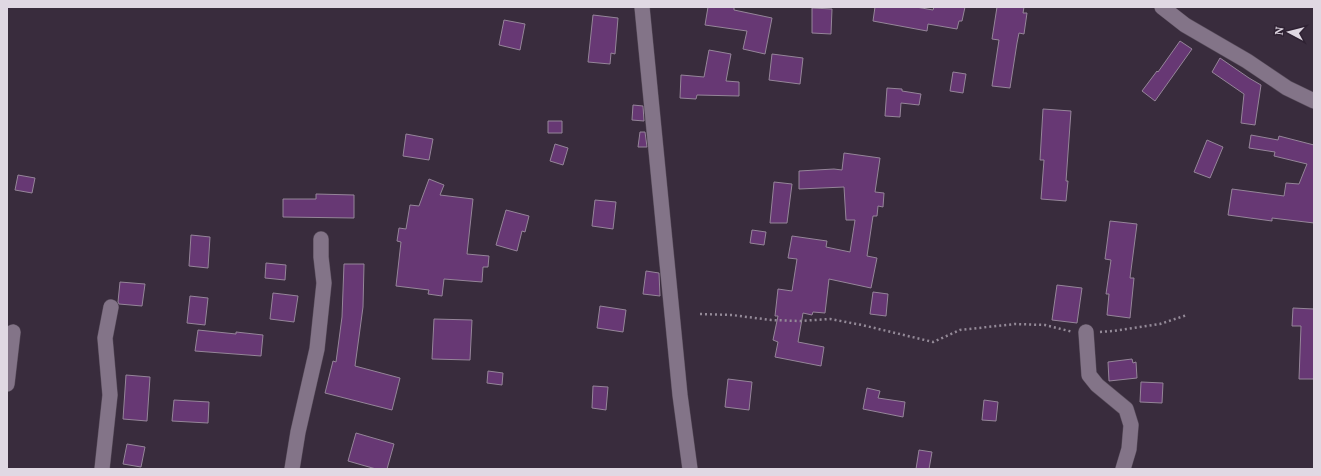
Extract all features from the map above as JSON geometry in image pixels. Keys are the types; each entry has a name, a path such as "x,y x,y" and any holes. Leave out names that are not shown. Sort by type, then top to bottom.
{"street":[{"path":"642,7 680,395 690,469"},
{"path":"1162,7 1185,24 1247,61 1287,88 1314,101"},
{"path":"292,469 298,432 317,349 324,283 320,240"},
{"path":"102,469 110,395 104,338 111,307"},
{"path":"7,384 13,332"},
{"path":"1086,332 1089,375 1097,384 1126,409 1130,425 1129,449 1123,469"}],"path":[{"path":"700,314 771,320 800,321 830,319 933,342 960,330 1015,324 1045,325 1078,333 1113,331 1160,324 1187,315"}],"building":[{"path":"708,7 734,7 734,10 772,18 765,54 743,49 747,31 705,25"},
{"path":"875,7 916,7 933,10 934,7 965,7 962,21 959,21 957,29 928,24 927,31 873,21"},
{"path":"997,7 1024,7 1023,13 1027,13 1024,34 1019,33 1010,88 992,86 999,40 992,39"},
{"path":"812,8 832,9 831,34 812,33"},
{"path":"593,15 618,18 615,54 611,53 610,64 588,62"},
{"path":"504,20 525,24 520,50 499,45"},
{"path":"1180,41 1192,49 1155,101 1142,91 1157,71 1158,72"},
{"path":"709,50 731,54 726,81 739,82 739,96 697,95 696,99 680,98 681,75 704,77"},
{"path":"772,54 803,58 800,84 769,80"},
{"path":"1220,58 1261,85 1255,125 1241,123 1244,94 1212,72"},
{"path":"953,72 966,74 963,93 950,91"},
{"path":"887,88 902,89 902,91 921,94 919,105 901,103 900,117 885,116"},
{"path":"633,105 643,106 644,121 632,120"},
{"path":"1043,109 1071,111 1066,201 1041,199 1044,160 1040,160"},
{"path":"548,121 562,121 562,133 548,133"},
{"path":"640,132 645,132 647,147 638,147"},
{"path":"406,134 433,139 429,160 403,156"},
{"path":"1251,135 1278,140 1279,136 1314,145 1314,223 1272,218 1272,221 1228,215 1232,189 1284,196 1286,183 1299,184 1307,164 1274,156 1275,152 1249,148"},
{"path":"1207,140 1223,147 1210,178 1194,172"},
{"path":"555,144 568,148 563,165 550,161"},
{"path":"844,153 880,158 875,192 884,193 883,207 878,206 877,216 873,216 867,256 877,258 871,288 829,279 825,313 813,312 812,315 803,313 798,342 824,347 821,366 775,357 778,342 773,340 778,316 775,316 778,289 792,291 797,259 788,258 792,236 827,241 826,247 850,252 855,220 846,220 844,187 799,189 799,171 842,170"},
{"path":"18,175 35,178 32,193 15,190"},
{"path":"429,179 444,185 440,195 473,199 467,254 489,256 488,267 483,267 482,282 444,279 442,296 428,294 429,290 396,286 401,242 397,241 399,228 406,229 410,205 419,206"},
{"path":"774,182 792,184 787,223 770,223"},
{"path":"316,194 354,195 354,218 283,217 283,199 316,199"},
{"path":"595,200 616,202 613,229 592,226"},
{"path":"506,210 529,216 525,232 522,231 517,251 496,245"},
{"path":"1110,221 1137,224 1130,278 1134,278 1130,318 1107,315 1109,294 1106,294 1111,260 1105,259"},
{"path":"752,230 766,232 764,245 750,243"},
{"path":"191,235 210,237 208,268 189,266"},
{"path":"266,263 286,265 285,280 265,278"},
{"path":"344,264 364,264 363,307 355,366 400,378 392,410 325,393 333,361 336,362 342,317"},
{"path":"646,271 659,273 660,296 643,294"},
{"path":"120,282 145,284 142,306 119,304"},
{"path":"1057,285 1082,288 1077,323 1052,320"},
{"path":"873,292 888,294 886,316 870,314"},
{"path":"273,293 298,296 294,322 270,319"},
{"path":"190,296 208,298 205,325 187,323"},
{"path":"600,306 626,310 623,332 597,328"},
{"path":"1293,308 1314,309 1314,379 1299,379 1301,326 1292,326"},
{"path":"434,319 472,320 470,360 432,359"},
{"path":"198,330 263,335 261,356 195,351"},
{"path":"1132,359 1133,363 1136,362 1137,378 1109,381 1108,362"},
{"path":"488,371 503,373 502,385 487,383"},
{"path":"126,375 150,377 147,421 123,419"},
{"path":"728,379 752,382 749,410 725,407"},
{"path":"1141,382 1163,383 1162,403 1140,402"},
{"path":"593,386 608,387 606,410 592,408"},
{"path":"867,388 880,391 878,398 905,402 903,417 863,409"},
{"path":"174,400 209,402 208,423 172,421"},
{"path":"984,400 998,402 996,421 982,420"},
{"path":"356,433 394,444 387,469 376,469 348,461"},
{"path":"127,444 145,447 141,467 123,464"},
{"path":"919,450 932,452 929,469 916,469"}]}
